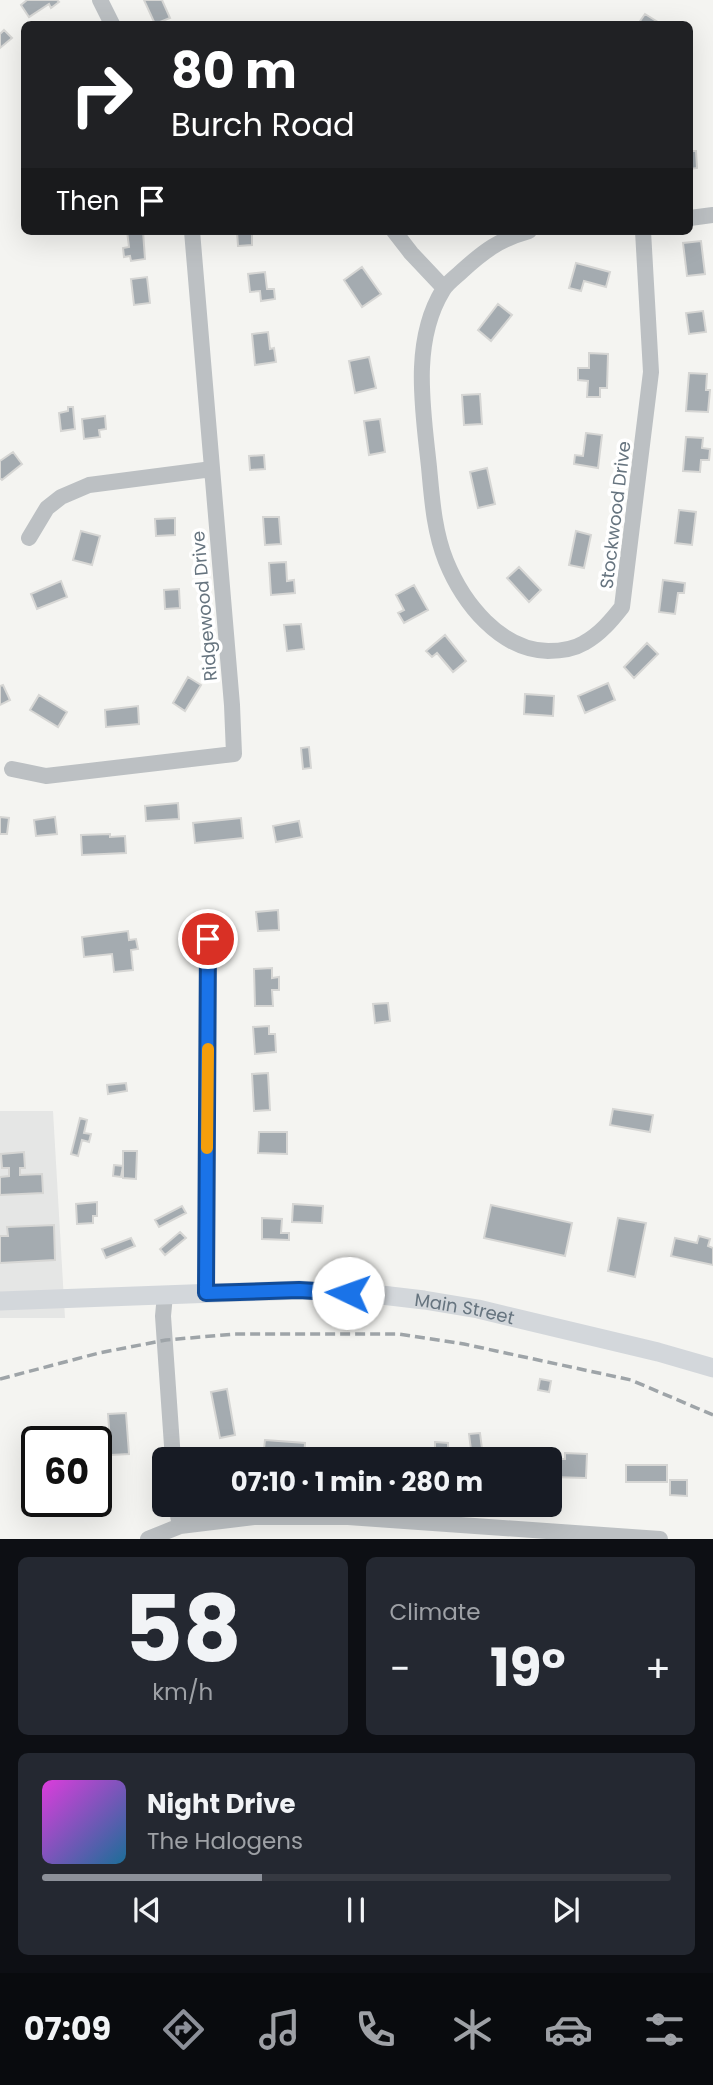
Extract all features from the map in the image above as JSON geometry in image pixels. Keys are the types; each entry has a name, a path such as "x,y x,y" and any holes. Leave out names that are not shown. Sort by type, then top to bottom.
{"main road":[{"name":"Main Street","path":"0,1301 299,1290 373,1294 478,1309 579,1332 713,1368"}],"street":[{"path":"100,0 110,21"},
{"path":"693,218 713,215"},
{"name":"Ridgewood Drive","path":"12,769 46,776 234,754 192,235"},
{"path":"397,235 444,288"},
{"name":"Stockwood Drive","path":"512,235 485,250 444,288 430,320 422,380 434,521 453,575 482,619 504,638 537,650 559,651 582,645 604,629 622,607 651,372 643,235"},
{"path":"29,538 47,508 61,497 89,485 212,469"},
{"path":"206,1293 208,939"},
{"path":"165,1295 163,1315 172,1447"},
{"path":"178,1517 180,1526"},
{"path":"148,1539 180,1526 254,1517 348,1517 656,1538"},
{"path":"411,1521 412,1539"}],"shaded area":[{"path":"0,1111 53,1111 65,1318 0,1318"}],"building":[{"path":"27,0 59,2 51,8 49,4 29,17 21,5"},
{"path":"144,0 162,0 170,18 154,21"},
{"path":"645,14 656,21 640,21"},
{"path":"4,30 12,38 0,48 0,34"},
{"path":"693,151 696,151 697,168 693,169"},
{"path":"128,235 143,235 145,259 131,261 130,256 124,257 123,248 129,247"},
{"path":"237,235 252,235 252,245 238,246"},
{"path":"701,241 705,274 687,276 683,243"},
{"path":"576,263 610,272 606,287 584,281 581,291 569,288"},
{"path":"362,267 381,294 362,307 344,280"},
{"path":"265,272 267,289 274,289 275,299 261,301 260,291 250,292 248,274"},
{"path":"147,277 150,303 134,305 131,279"},
{"path":"498,304 512,315 491,341 478,330"},
{"path":"703,311 706,332 689,334 686,313"},
{"path":"268,332 270,349 274,348 276,362 255,365 252,334"},
{"path":"589,353 608,354 607,388 600,388 600,397 587,397 588,381 578,380 578,368 589,368"},
{"path":"369,357 376,388 355,393 349,361"},
{"path":"689,373 707,374 706,390 710,390 708,412 686,411"},
{"path":"480,394 482,424 464,425 462,395"},
{"path":"68,407 73,407 75,429 61,431 59,413 68,411"},
{"path":"105,416 106,429 99,430 100,437 84,439 82,419"},
{"path":"380,419 385,452 369,455 364,421"},
{"path":"586,433 602,435 598,468 574,464 575,455 583,456"},
{"path":"686,437 703,438 702,448 710,449 709,460 701,460 700,472 683,471"},
{"path":"13,452 22,464 2,480 0,461"},
{"path":"264,455 265,469 250,470 249,456"},
{"path":"487,468 495,504 478,508 470,472"},
{"path":"679,510 696,512 692,545 675,543"},
{"path":"263,517 279,517 281,544 265,545"},
{"path":"175,518 175,535 156,536 155,519"},
{"path":"81,531 100,536 92,565 73,560"},
{"path":"576,531 591,535 584,568 569,565"},
{"path":"286,562 287,581 294,580 295,593 271,595 269,563"},
{"path":"519,567 541,590 529,602 507,578"},
{"path":"663,580 685,583 684,593 678,593 675,614 659,612"},
{"path":"61,581 67,597 37,609 31,594"},
{"path":"414,585 428,610 404,623 398,613 404,610 396,595"},
{"path":"179,589 180,608 165,609 164,590"},
{"path":"301,624 304,649 287,651 284,625"},
{"path":"445,635 466,661 453,672 437,653 432,657 426,651"},
{"path":"647,643 658,654 634,678 624,667"},
{"path":"188,677 201,685 185,711 173,703"},
{"path":"608,683 615,700 585,713 578,696"},
{"path":"3,685 10,700 0,705 0,686"},
{"path":"525,694 554,696 553,716 524,714"},
{"path":"39,695 67,712 58,727 30,710"},
{"path":"138,706 139,724 106,727 105,710"},
{"path":"309,747 311,768 303,769 301,748"},
{"path":"178,803 179,819 146,821 145,806"},
{"path":"0,817 9,818 7,834 0,834"},
{"path":"55,817 57,834 36,836 34,820"},
{"path":"241,818 243,838 195,843 193,823"},
{"path":"299,821 302,837 276,842 273,826"},
{"path":"110,834 110,837 125,836 126,853 82,855 81,835"},
{"path":"278,910 279,930 258,931 256,912"},
{"path":"128,931 129,940 136,939 138,949 131,950 133,970 114,972 112,954 84,957 82,937"},
{"path":"272,968 272,978 279,977 279,990 272,990 273,1006 255,1006 254,969"},
{"path":"388,1003 390,1021 375,1023 373,1004"},
{"path":"269,1026 269,1034 275,1034 276,1052 255,1054 253,1027"},
{"path":"268,1073 270,1110 254,1111 252,1074"},
{"path":"126,1083 127,1091 108,1094 107,1085"},
{"path":"613,1109 653,1115 650,1132 610,1125"},
{"path":"80,1118 87,1120 84,1133 91,1134 89,1142 82,1140 78,1156 71,1154"},
{"path":"259,1132 287,1132 287,1154 258,1153"},
{"path":"123,1151 137,1151 136,1179 123,1178"},
{"path":"24,1152 25,1168 20,1168 20,1175 42,1174 43,1193 0,1195 0,1177 9,1176 9,1168 2,1168 1,1154"},
{"path":"114,1165 123,1166 121,1177 113,1176"},
{"path":"97,1202 97,1216 93,1216 93,1223 77,1224 76,1204"},
{"path":"293,1204 323,1206 322,1223 292,1222"},
{"path":"491,1205 572,1223 565,1256 484,1238"},
{"path":"182,1206 186,1213 159,1227 155,1220"},
{"path":"262,1218 282,1219 281,1233 289,1233 289,1240 262,1239"},
{"path":"618,1218 646,1223 635,1277 608,1271"},
{"path":"54,1225 55,1260 0,1263 0,1236 8,1236 7,1227"},
{"path":"180,1232 186,1238 165,1255 160,1249"},
{"path":"699,1236 710,1239 708,1246 713,1248 713,1265 671,1256 675,1238 697,1243"},
{"path":"131,1238 135,1246 106,1258 102,1249"},
{"path":"540,1379 551,1381 549,1392 538,1390"},
{"path":"227,1389 235,1435 220,1438 211,1392"},
{"path":"126,1413 129,1454 112,1455 112,1426 109,1426 108,1414"},
{"path":"480,1433 482,1447 471,1447 469,1434"},
{"path":"265,1440 305,1443 305,1447 264,1447"},
{"path":"435,1442 448,1443 448,1447 435,1447"},
{"path":"565,1453 587,1454 586,1478 562,1477 562,1459 565,1459"},
{"path":"626,1465 667,1465 667,1482 626,1482"},
{"path":"670,1480 687,1480 687,1496 670,1495"}],"railway":[{"path":"0,1379 99,1353 166,1340 235,1334 399,1334 464,1344 631,1380 713,1415"}],"slow traffic":[{"path":"207,1148 208,1049"}],"route":[{"path":"208,939 206,1293 299,1290 348,1293"}]}
